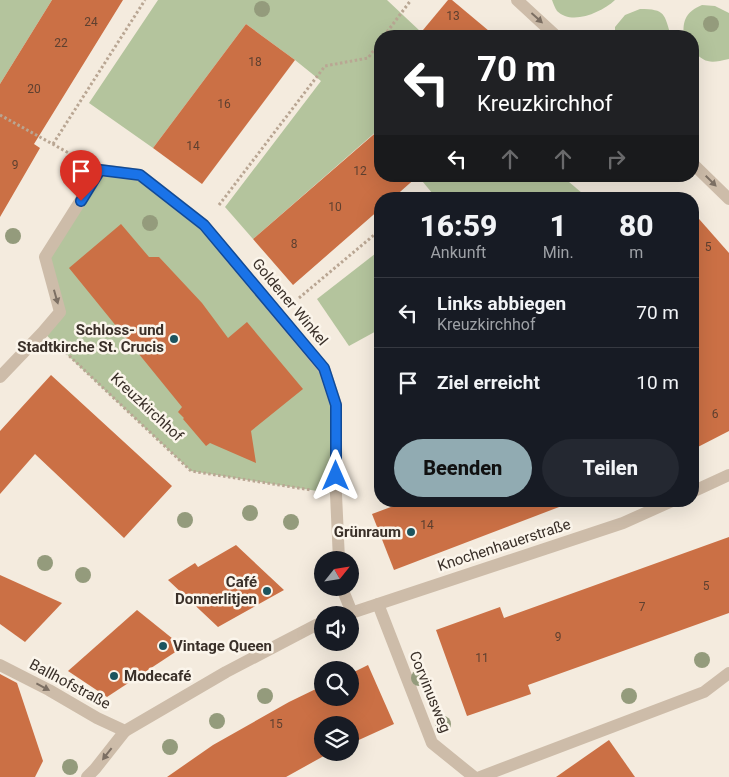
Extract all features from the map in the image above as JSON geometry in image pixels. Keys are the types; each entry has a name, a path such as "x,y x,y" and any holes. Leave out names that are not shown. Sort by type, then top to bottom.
{"street":[{"path":"517,0 550,30"},
{"path":"699,170 729,199"},
{"path":"0,377 60,312 45,257 100,172"},
{"name":"Goldener Winkel","path":"100,172 140,175 204,225 324,368 336,405 336,494 339,551"},
{"path":"699,489 729,476"},
{"name":"Knochenhauerstraße","path":"359,610 623,523 659,507"},
{"name":"Corvinusweg","path":"378,604 432,743 474,777"},
{"path":"87,777 125,731 226,672 314,626"},
{"name":"Ballhofstraße","path":"0,665 49,690 97,718 125,731"},
{"path":"480,777 704,692 729,673"}],"path":[{"path":"53,144 144,0"},
{"path":"388,30 411,0"},
{"path":"204,225 325,66 368,58 374,50"},
{"path":"0,116 100,172"},
{"path":"279,314 374,235"},
{"name":"Kreuzkirchhof","path":"43,332 191,471 336,494"}],"green space":[{"path":"0,0 52,0 0,84"},
{"path":"158,0 387,0 419,30 374,30 374,133 253,239 225,207 321,81 246,24 153,148 89,103"},
{"path":"552,0 615,0 595,13 587,16 571,17 557,11"},
{"path":"702,5 715,6 729,13 729,59 713,62 699,56 699,30 684,30 685,21 693,10"},
{"path":"640,9 655,10 663,14 669,30 615,30 615,27 625,15"},
{"path":"100,170 140,175 204,225 324,369 336,405 336,494 191,471 43,332 60,312 45,257"},
{"path":"423,182 569,182 581,192 431,192"},
{"path":"374,255 374,332 349,346 317,299"}],"building":[{"path":"52,0 123,0 34,144 40,148 0,217 0,84"},
{"path":"448,0 452,0 488,30 423,30"},
{"path":"246,24 295,60 202,184 153,148"},
{"path":"374,134 374,182 411,182 400,192 374,192 374,214 293,285 253,239"},
{"path":"699,219 729,253 729,431 699,446"},
{"name":"Schloss- und Stadtkirche St. Crucis","path":"121,224 149,257 159,257 202,303 228,338 247,322 303,389 251,431 256,463 210,443 206,446 178,412 182,407 69,268"},
{"path":"51,375 172,486 124,538 35,454 0,494 0,431"},
{"path":"391,507 559,507 394,570 372,514"},
{"path":"729,537 729,613 528,685 531,694 467,716 436,630 500,607 504,618"},
{"path":"236,545 284,590 218,627 168,580 195,563 198,567"},
{"path":"0,575 62,603 25,642 0,624"},
{"path":"137,610 183,647 107,697 68,671"},
{"path":"368,665 394,724 359,740 359,716 314,716 315,761 286,777 167,777 213,745 314,690 314,706 359,706 359,670"},
{"path":"0,674 17,683 43,761 35,777 0,777"},
{"path":"609,740 635,777 556,777"}],"place":[{"name":"Schloss- und Stadtkirche St. Crucis","path":"174,339"},
{"name":"Grünraum","path":"411,532"},
{"name":"Café Donnerlitjen","path":"267,591"},
{"name":"Vintage Queen","path":"163,646"},
{"name":"Modecafé","path":"114,676"}],"route":[{"path":"81,201 100,170 140,175 204,225 324,368 336,405 336,476"}]}
